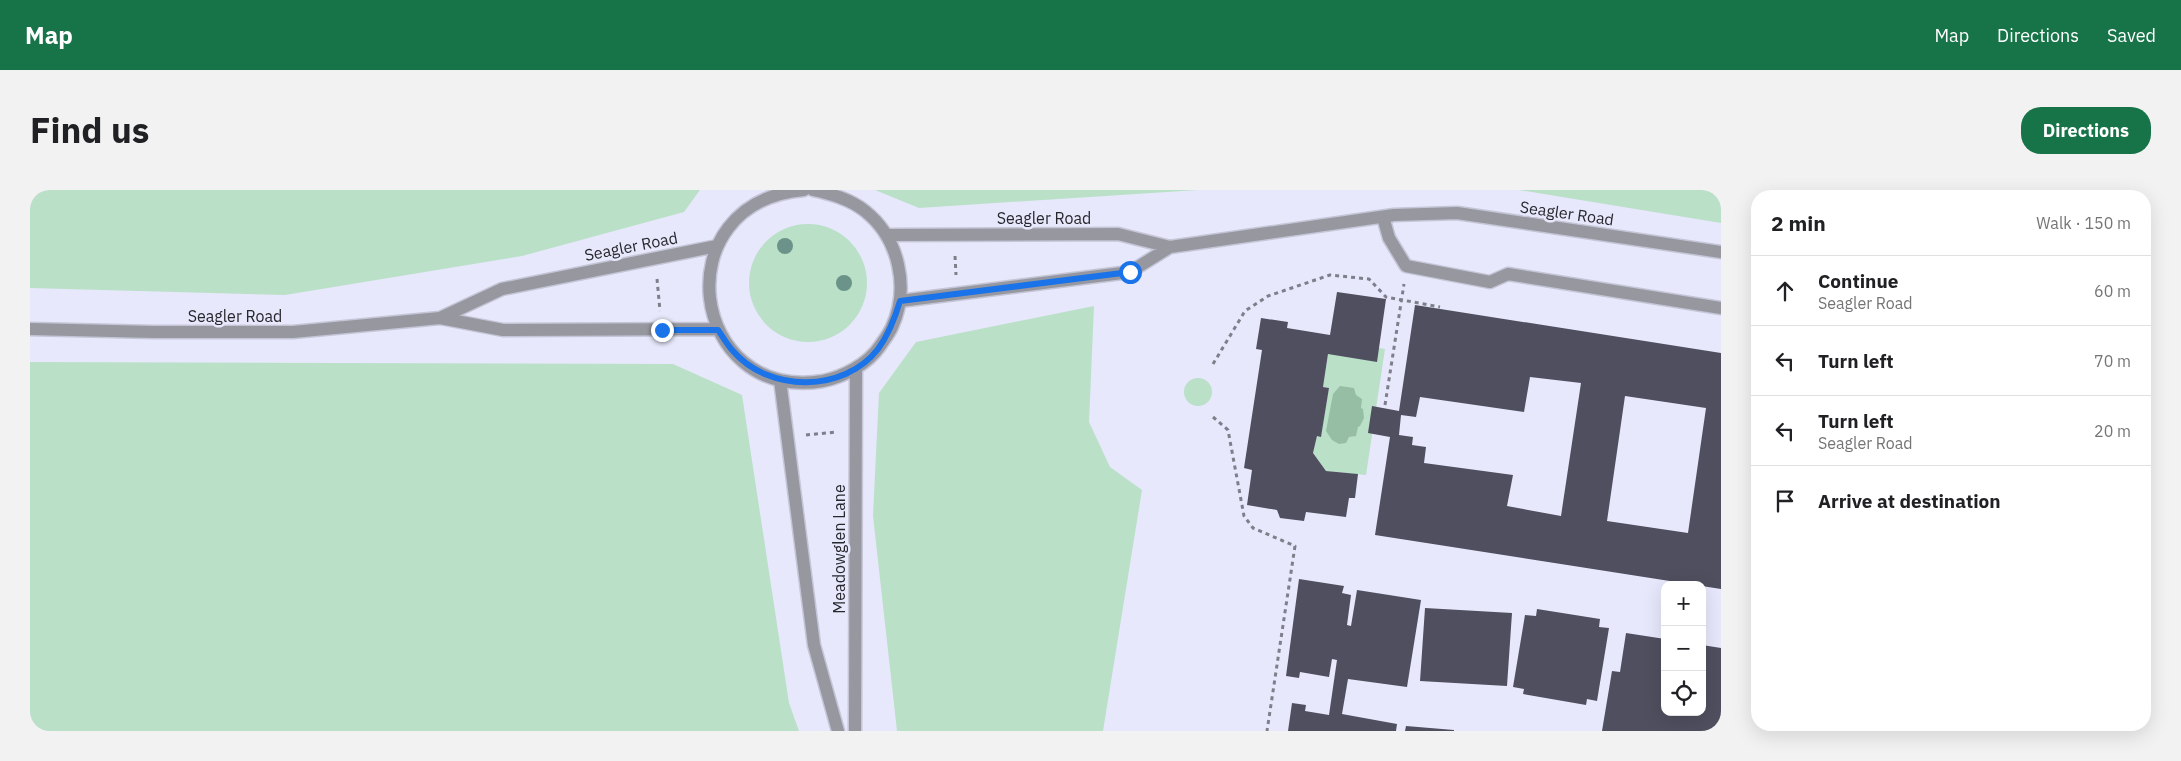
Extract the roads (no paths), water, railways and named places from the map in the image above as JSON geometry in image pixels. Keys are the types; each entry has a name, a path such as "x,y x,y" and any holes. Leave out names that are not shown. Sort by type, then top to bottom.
{"street":[{"path":"804,190 760,195 734,220 717,246 709,273 709,302 718,330 734,352 754,369 780,380 806,383 832,379 856,368 877,350 892,327 900,301 901,278 896,256 887,235 865,210 836,192 813,190"},
{"name":"Seagler Road","path":"887,235 1118,234 1170,247 1383,217 1457,213 1721,252"},
{"path":"1383,217 1389,238 1408,266 1490,282 1508,274 1721,308"},
{"name":"Seagler Road","path":"440,318 502,289 717,246"},
{"name":"Seagler Road","path":"900,301 1130,272 1170,247"},
{"name":"Seagler Road","path":"30,329 154,332 293,332 440,318 503,330 718,330"},
{"name":"Meadowglen Lane","path":"855,731 856,368"},
{"name":"Meadowglen Lane","path":"780,380 814,645 838,731"}]}
